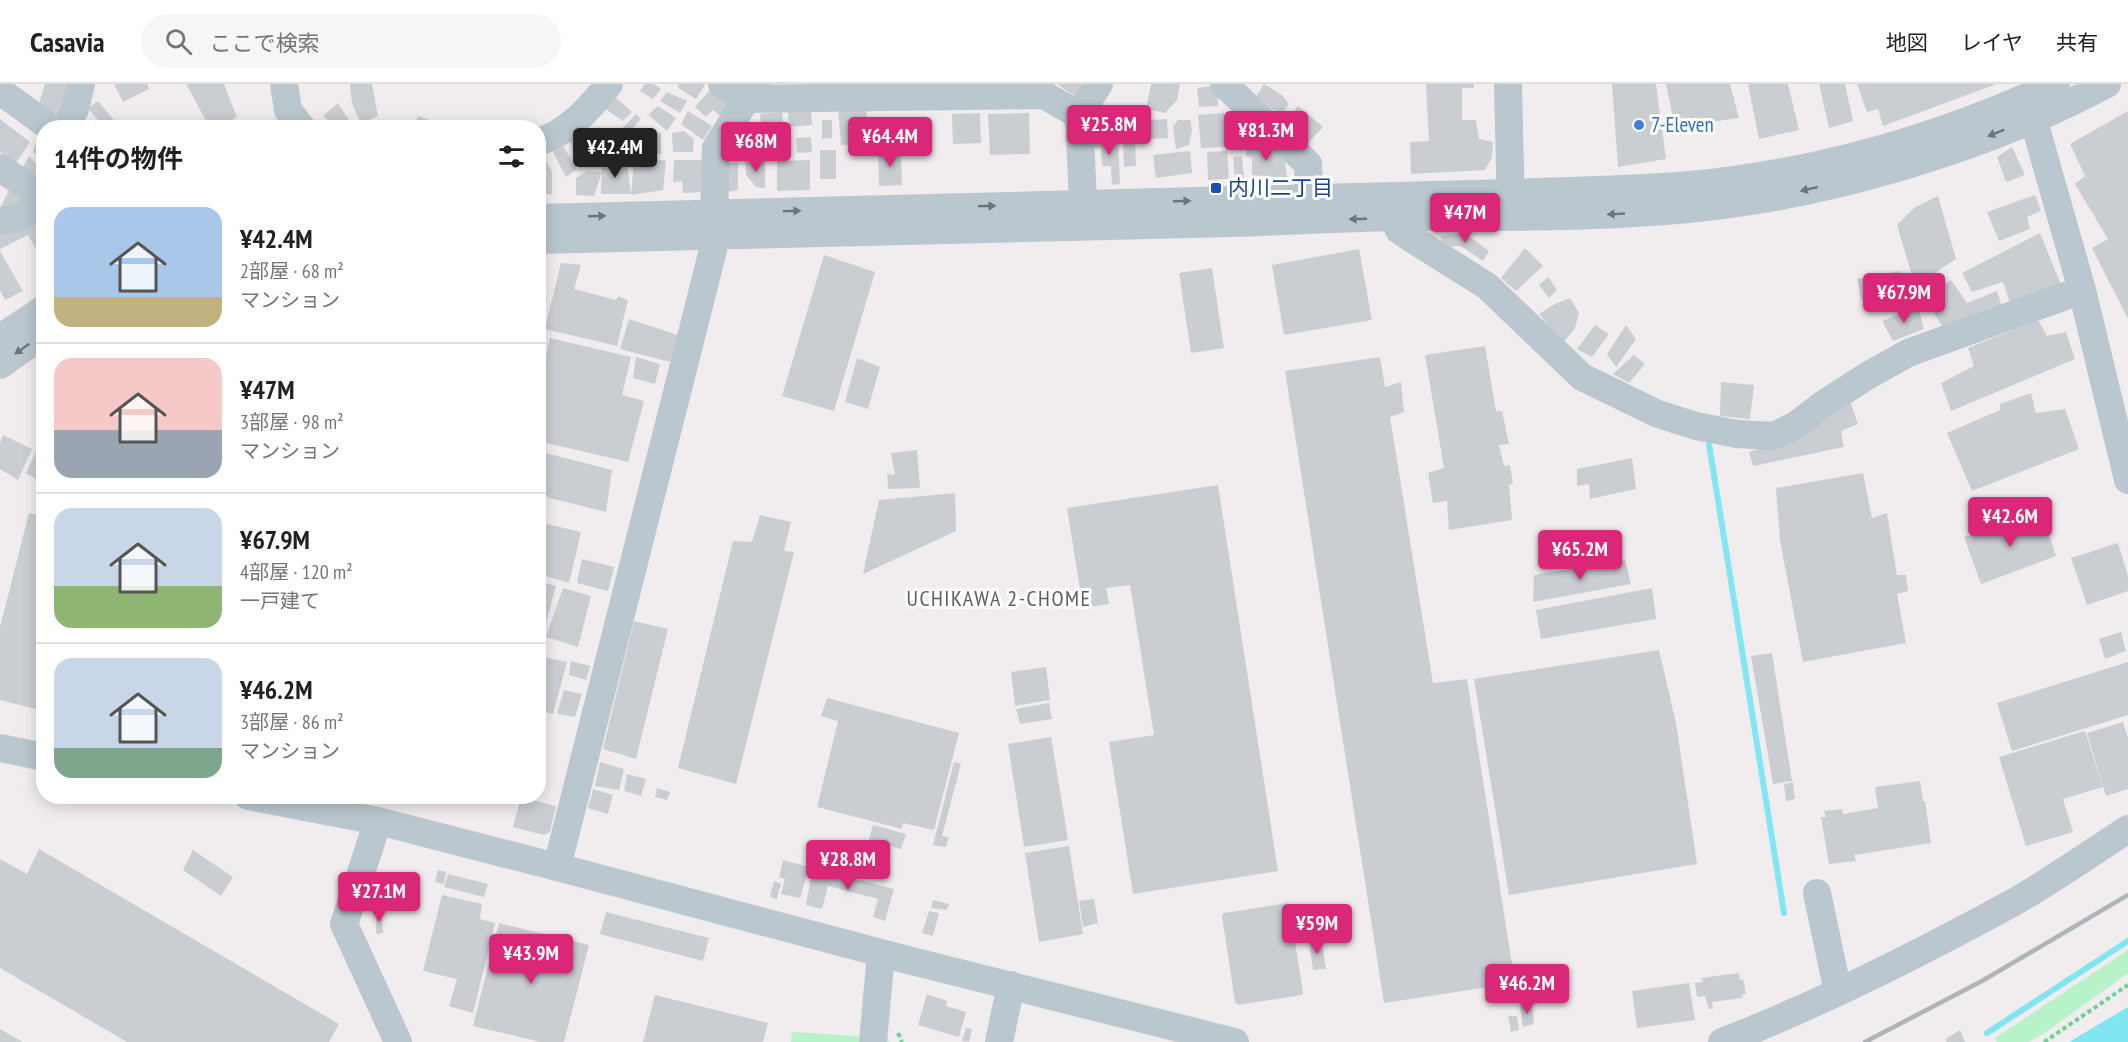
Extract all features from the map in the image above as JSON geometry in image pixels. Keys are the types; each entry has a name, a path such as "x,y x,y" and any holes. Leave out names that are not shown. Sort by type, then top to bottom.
{"street":[{"path":"69,120 75,109 81,84"},
{"path":"284,84 288,110 296,120"},
{"path":"546,139 581,117 609,84"},
{"path":"722,84 751,92 1044,95 1079,116"},
{"path":"1084,215 1079,116 1099,84"},
{"path":"1224,84 1308,164 1310,209"},
{"path":"1508,84 1511,205"},
{"path":"546,218 714,224 1511,205 1612,215 1691,209 1795,192 1856,178 1953,150 2023,101 2056,84"},
{"path":"2023,101 2107,84"},
{"path":"0,91 40,120"},
{"path":"557,867 713,249 716,148 751,92"},
{"path":"2023,101 2082,290 2128,480"},
{"path":"0,168 36,191"},
{"path":"0,221 20,219 36,203"},
{"path":"1310,209 1394,218 1511,205"},
{"path":"1394,218 1399,230 1486,286 1582,377 1658,414 1696,426 1737,434 1774,436 1796,425 1867,376 1908,353 2082,290"},
{"path":"546,239 714,224"},
{"path":"0,338 36,314"},
{"path":"0,365 36,340"},
{"path":"0,748 36,755"},
{"path":"288,804 378,822 1236,1042"},
{"path":"378,822 344,924 398,1042"},
{"path":"1722,1042 1838,992 2018,900 2128,829"},
{"path":"1817,893 1838,992"},
{"path":"873,1042 881,952"},
{"path":"999,1042 1011,985"}],"path":[{"path":"2044,1042 2128,985"}],"green space":[{"path":"2128,950 2128,973 2046,1032 2029,1042 1997,1042 1995,1038"},
{"path":"792,1032 888,1038 889,1042 791,1042"}],"water":[{"path":"2128,1007 2128,1042 2069,1042"}],"building":[{"path":"45,84 71,84 62,114 37,110"},
{"path":"114,84 147,84 149,89 123,102"},
{"path":"186,84 224,84 237,117 232,120 206,120"},
{"path":"350,84 372,84 378,116 368,120 360,120 352,104"},
{"path":"645,84 654,84 661,89 653,99 640,91"},
{"path":"679,84 705,85 696,99 677,87"},
{"path":"1057,84 1083,84 1076,97"},
{"path":"1151,84 1180,84 1177,100 1165,113 1146,109"},
{"path":"1264,84 1282,95 1289,104 1282,114 1254,100"},
{"path":"1426,84 1474,84 1474,88 1462,88 1462,120 1476,120 1479,139 1493,142 1492,157 1485,170 1411,174 1410,142 1429,141"},
{"path":"1612,84 1656,84 1666,159 1618,167"},
{"path":"1666,84 1730,84 1739,118 1675,127"},
{"path":"1748,84 1788,84 1799,130 1759,139"},
{"path":"1819,84 1845,84 1853,121 1829,128"},
{"path":"1857,84 1997,84 1883,126 1878,109 1867,112"},
{"path":"1212,86 1218,91 1218,106 1199,107 1197,88"},
{"path":"709,91 719,92 731,99 723,118 713,110 706,117 695,107"},
{"path":"667,92 687,101 680,113 660,101"},
{"path":"612,94 632,112 623,121 601,106"},
{"path":"98,101 114,120 98,120 88,108"},
{"path":"338,103 349,120 327,120 323,116"},
{"path":"866,105 869,143 841,145 838,107"},
{"path":"658,106 676,118 667,131 648,115"},
{"path":"1298,106 1323,127 1306,145 1283,124"},
{"path":"688,111 712,126 703,140 681,124"},
{"path":"811,111 812,125 789,127 788,112"},
{"path":"2128,111 2128,319 2092,248 2108,239 2075,184 2085,176 2070,144"},
{"path":"782,112 784,130 762,132 760,114"},
{"path":"980,113 981,143 953,144 952,114"},
{"path":"1029,113 1030,154 990,155 988,114"},
{"path":"1224,113 1226,147 1201,148 1198,115"},
{"path":"636,114 641,119 625,137 620,131"},
{"path":"1239,115 1256,129 1256,136 1231,141 1229,118"},
{"path":"418,116 429,120 417,120"},
{"path":"0,119 30,142 16,163 0,152"},
{"path":"1167,119 1168,138 1151,139 1150,120"},
{"path":"822,120 832,120 832,138 822,139"},
{"path":"1178,120 1190,120 1192,129 1189,145 1176,149 1173,127"},
{"path":"1107,121 1135,121 1136,134 1117,134 1108,131"},
{"path":"874,122 900,122 900,143 874,143"},
{"path":"754,127 755,140 741,140 739,128"},
{"path":"684,131 694,139 693,152 673,152 672,133"},
{"path":"661,133 661,154 634,153 635,134"},
{"path":"582,135 592,159 582,165 570,142"},
{"path":"811,137 812,152 797,153 796,138"},
{"path":"1118,138 1120,184 1112,185 1111,166 1102,166 1101,148 1091,149 1091,139"},
{"path":"767,140 783,141 782,153 767,152"},
{"path":"1135,140 1136,166 1124,167 1123,141"},
{"path":"562,144 577,169 566,177 553,152"},
{"path":"1269,144 1285,161 1287,178 1252,175 1252,158 1246,156 1247,146"},
{"path":"753,145 752,155 731,157 730,147"},
{"path":"2012,147 2025,175 2006,182 1997,157"},
{"path":"820,150 836,150 836,179 820,179"},
{"path":"901,150 902,185 879,186 878,151"},
{"path":"1190,151 1192,173 1156,178 1153,155"},
{"path":"1227,151 1229,179 1208,180 1207,152"},
{"path":"29,156 36,164 36,174 23,167"},
{"path":"1242,156 1244,178 1235,179 1233,157"},
{"path":"546,160 552,172 552,194 546,194"},
{"path":"666,160 663,190 631,195 634,161"},
{"path":"674,160 703,160 702,192 683,193 682,181 673,182"},
{"path":"765,160 765,188 756,187 746,175 745,162"},
{"path":"810,160 810,190 777,191 777,161"},
{"path":"627,163 631,194 601,194 602,165"},
{"path":"738,163 738,190 722,193 722,164"},
{"path":"587,171 602,172 594,196 576,195 576,178"},
{"path":"10,188 24,197 16,212 0,208"},
{"path":"2035,195 2041,211 2027,217 2030,229 1999,241 1987,212"},
{"path":"1938,196 1956,259 1925,279 1914,282 1897,225 1914,208"},
{"path":"36,214 36,249 28,235 0,249 0,226"},
{"path":"1465,233 1489,251 1483,261 1461,246 1444,247 1440,236"},
{"path":"2040,233 2062,287 2010,303 2003,282 1972,292 1962,273"},
{"path":"1525,248 1543,266 1516,291 1501,278"},
{"path":"1359,249 1372,320 1284,335 1272,265"},
{"path":"0,251 23,291 5,300 0,290"},
{"path":"824,255 875,272 834,411 782,396"},
{"path":"561,263 581,265 574,289 616,300 618,296 628,300 617,346 546,329"},
{"path":"1212,268 1224,348 1191,353 1179,273"},
{"path":"1900,271 1904,292 1862,301 1857,279"},
{"path":"1548,277 1557,290 1549,298 1539,285"},
{"path":"1951,280 1967,303 1997,291 2002,307 1945,331 1925,298"},
{"path":"1570,298 1579,313 1575,328 1563,343 1539,314"},
{"path":"1918,307 1924,329 1893,341 1882,321"},
{"path":"629,319 678,335 670,362 620,349"},
{"path":"2038,320 2047,336 2066,332 2075,359 1951,411 1941,383 1974,366 1968,348"},
{"path":"1595,325 1609,334 1592,357 1577,349"},
{"path":"1626,325 1636,339 1616,367 1607,354"},
{"path":"550,338 631,357 622,395 644,401 628,462 546,443 546,355"},
{"path":"1485,346 1496,411 1502,411 1509,444 1499,445 1504,466 1510,465 1513,484 1509,485 1512,520 1449,530 1447,501 1433,503 1428,473 1444,468 1425,355"},
{"path":"1634,355 1645,364 1629,383 1613,374"},
{"path":"636,357 660,364 655,384 633,378"},
{"path":"1380,357 1385,387 1401,382 1404,412 1390,417 1433,683 1467,679 1515,983 1384,1003 1285,371"},
{"path":"857,358 880,367 868,409 845,402"},
{"path":"1721,382 1754,385 1750,419 1720,416"},
{"path":"2031,393 2036,413 2065,409 2079,449 1972,491 1947,433 2000,410 2000,404"},
{"path":"1850,401 1858,424 1841,431 1844,447 1753,466 1749,452 1800,434"},
{"path":"3,435 32,449 18,480 0,469 0,443"},
{"path":"917,450 920,488 888,489 887,474 895,475 891,453"},
{"path":"36,451 36,479 26,473"},
{"path":"546,453 612,470 606,512 546,497"},
{"path":"1632,458 1636,489 1590,499 1589,484 1577,486 1577,469"},
{"path":"1863,473 1872,518 1887,513 1897,575 1906,575 1908,591 1897,594 1906,643 1803,662 1780,540 1776,488"},
{"path":"1218,485 1278,871 1133,894 1109,742 1154,735 1130,585 1106,588 1109,604 1083,608 1067,508"},
{"path":"955,493 956,531 863,574 879,500"},
{"path":"29,513 36,515 36,709 0,700 0,627"},
{"path":"2043,513 2056,556 1981,584 1964,537"},
{"path":"760,515 791,522 784,551 794,552 736,784 678,768 733,541 752,542"},
{"path":"546,524 581,532 569,583 546,576"},
{"path":"2118,543 2128,576 2128,591 2087,605 2071,558"},
{"path":"582,559 614,567 608,591 577,583"},
{"path":"1625,560 1631,584 1533,602 1534,575"},
{"path":"546,583 556,586 546,623"},
{"path":"563,588 591,596 578,647 546,637"},
{"path":"1652,588 1656,619 1541,639 1536,610"},
{"path":"634,621 668,629 636,759 603,749"},
{"path":"2121,632 2126,651 2105,659 2099,639"},
{"path":"1659,650 1676,723 1697,864 1509,895 1474,679"},
{"path":"1772,653 1792,781 1773,784 1751,656"},
{"path":"546,658 567,662 553,714 546,712"},
{"path":"571,661 590,666 586,680 569,675"},
{"path":"2128,662 2128,715 2012,751 1997,703"},
{"path":"1046,667 1050,700 1015,706 1011,672"},
{"path":"564,690 582,694 575,717 557,714"},
{"path":"827,698 959,733 934,830 903,823 902,829 817,807 838,721 821,716"},
{"path":"1049,703 1052,719 1020,724 1016,709"},
{"path":"2123,722 2128,738 2128,789 2106,796 2087,733"},
{"path":"2085,731 2103,787 2063,799 2073,832 2026,846 1999,757"},
{"path":"1051,737 1068,840 1024,847 1008,744"},
{"path":"600,762 624,769 619,790 595,786"},
{"path":"954,762 961,764 942,836 949,837 946,847 933,845"},
{"path":"627,774 646,779 641,796 624,791"},
{"path":"1920,781 1931,843 1854,855 1856,861 1829,864 1821,817 1826,817 1824,811 1842,809 1843,814 1878,808 1875,787"},
{"path":"1793,782 1795,799 1786,801 1784,784"},
{"path":"657,788 670,792 667,800 655,797"},
{"path":"593,789 613,795 608,814 588,808"},
{"path":"546,803 556,806 550,832 544,835 513,827 519,804"},
{"path":"873,825 906,834 901,849 869,840"},
{"path":"1069,846 1083,934 1039,942 1025,853"},
{"path":"39,849 339,1024 329,1042 127,1042 0,968 0,859 27,874"},
{"path":"193,850 233,877 221,896 183,870"},
{"path":"783,860 809,867 800,898 781,894 785,879 779,877"},
{"path":"813,868 894,889 885,921 873,917 878,899 828,886 822,909 806,905"},
{"path":"438,870 446,872 444,884 435,882"},
{"path":"448,874 488,884 484,897 444,887"},
{"path":"774,881 781,884 777,899 770,897"},
{"path":"442,895 482,904 480,919 495,923 473,1013 449,1006 457,979 423,971"},
{"path":"1094,899 1098,923 1083,927 1079,901"},
{"path":"933,900 949,904 947,910 931,908"},
{"path":"1287,903 1290,909 1296,907 1299,928 1293,929 1303,993 1238,1005 1235,1002 1222,916 1224,913"},
{"path":"376,911 382,911 383,933 376,934"},
{"path":"929,911 939,913 933,936 922,933"},
{"path":"606,912 709,938 703,961 600,934"},
{"path":"499,923 589,945 564,1042 541,1042 473,1026"},
{"path":"1321,939 1326,969 1313,970 1309,941"},
{"path":"1739,973 1740,980 1743,979 1746,994 1742,995 1743,998 1712,1002 1713,1009 1709,1009 1705,996 1697,997 1695,983 1703,982 1701,978"},
{"path":"1689,983 1695,1020 1637,1028 1632,991"},
{"path":"927,994 947,1001 946,1006 966,1012 959,1037 918,1025"},
{"path":"655,995 768,1023 763,1042 643,1042"},
{"path":"1532,1005 1534,1024 1523,1027 1520,1006"},
{"path":"1508,1016 1517,1016 1519,1030 1511,1032"},
{"path":"966,1028 972,1029 969,1042 962,1041"},
{"path":"0,1029 23,1042 0,1042"},
{"path":"1960,1030 1965,1042 1947,1042 1945,1039"}],"waterway":[{"path":"1709,444 1784,913"},
{"path":"1987,1033 2128,941"}],"railway":[{"path":"1865,1042 1982,981 2128,895"}],"place":[{"name":"7-Eleven","path":"1639,125"},
{"name":"内川二丁目","path":"1216,188"}],"district":[{"name":"UCHIKAWA 2-CHOME","path":"999,598"}]}
